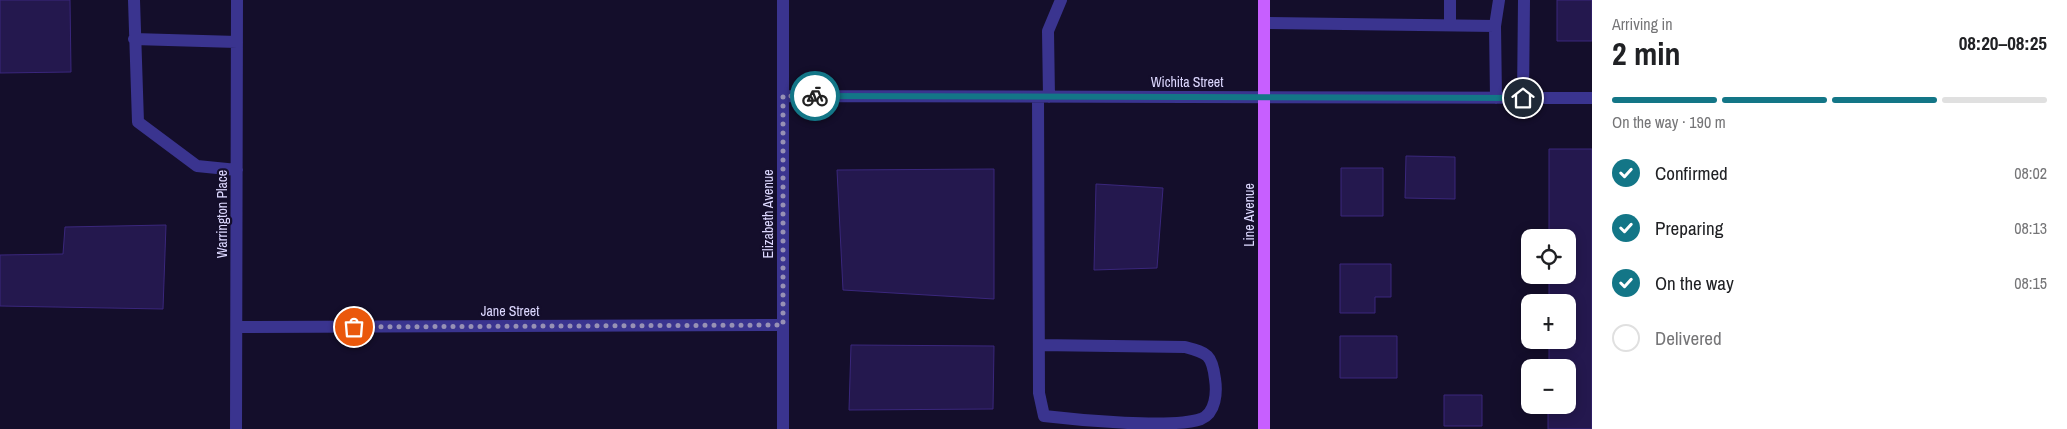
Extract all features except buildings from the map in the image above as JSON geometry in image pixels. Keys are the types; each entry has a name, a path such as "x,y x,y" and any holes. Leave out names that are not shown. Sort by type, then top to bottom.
{"main road":[{"name":"Line Avenue","path":"1264,0 1264,429"}],"street":[{"path":"134,0 138,122 197,166 237,170"},
{"name":"Warrington Place","path":"236,429 237,0"},
{"name":"Elizabeth Avenue","path":"783,0 783,429"},
{"path":"1038,345 1185,347 1205,353 1213,362 1217,388 1212,409 1203,419 1184,424 1143,424 1044,416 1039,393 1038,345 1043,97 1048,31 1061,0"},
{"path":"1450,0 1450,25"},
{"path":"1496,98 1495,26 1499,0"},
{"path":"1523,98 1524,0"},
{"path":"1264,23 1495,26"},
{"path":"134,39 237,42"},
{"name":"Wichita Street","path":"783,96 1592,98"},
{"name":"Jane Street","path":"237,327 783,325"}],"way so far":[{"path":"354,327 783,325 783,96 815,96"}],"route":[{"path":"815,96 1523,98"}]}
